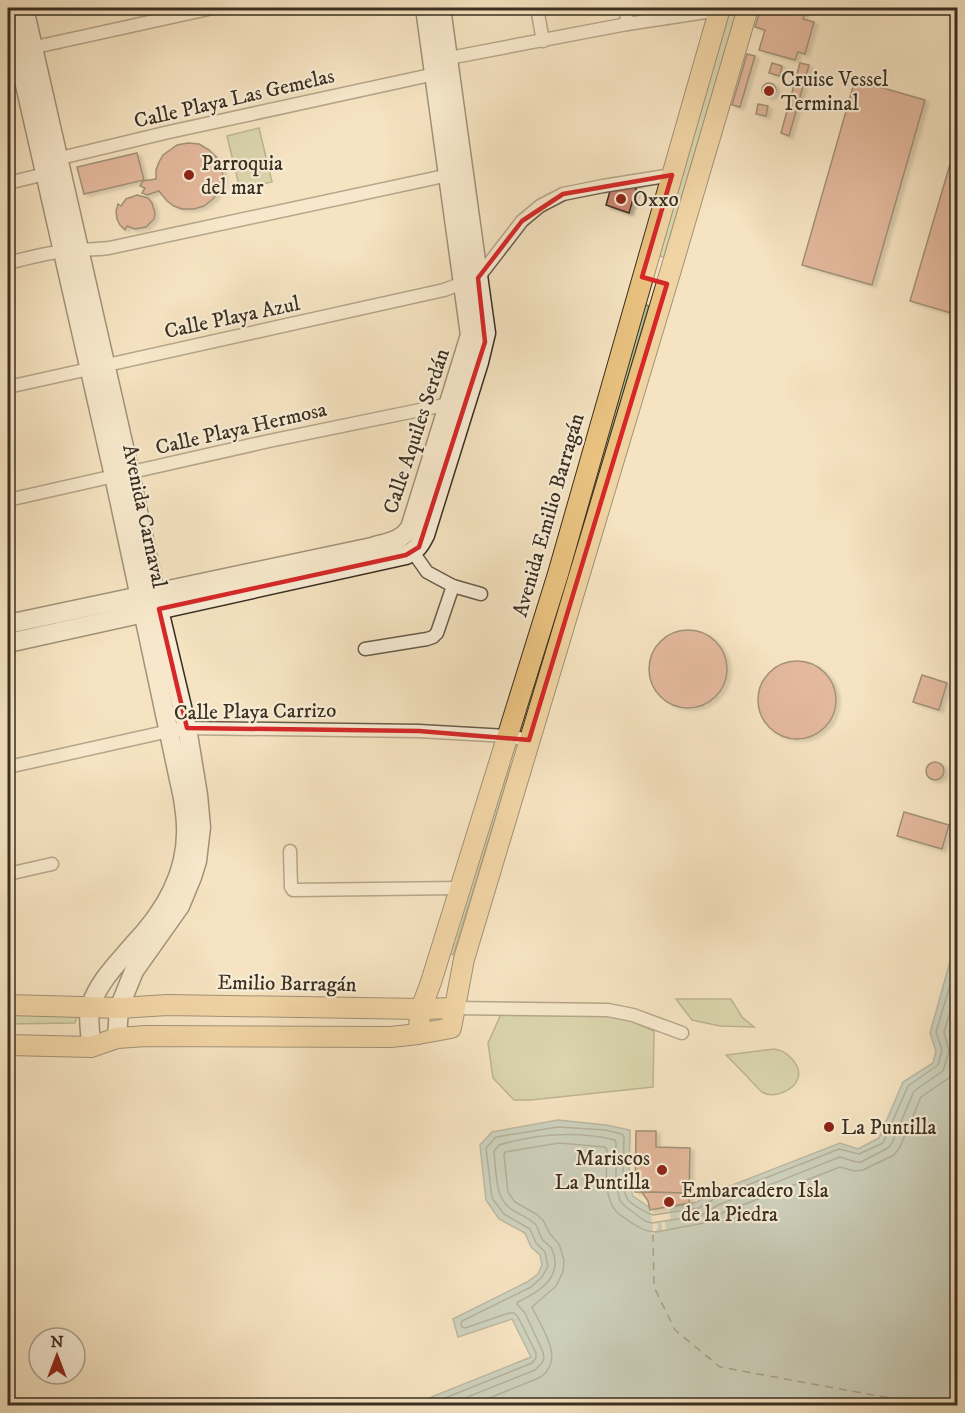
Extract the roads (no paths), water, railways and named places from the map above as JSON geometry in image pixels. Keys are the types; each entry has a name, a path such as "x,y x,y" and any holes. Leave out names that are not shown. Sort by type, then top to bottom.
{"main road":[{"path":"8,1045 92,1047 117,1038 146,1036 391,1037 451,1028 464,959 748,8"},
{"name":"Avenida Emilio Barragán","path":"418,1034 421,1009 558,574 720,9"},
{"path":"642,277 666,284"},
{"name":"Emilio Barragán","path":"8,1005 119,1008 168,1005 454,1008"}],"street":[{"name":"Avenida Carnaval","path":"19,50 24,8"},
{"path":"19,50 213,8"},
{"name":"Calle Aquiles Serdán","path":"8,624 319,575 406,555 419,547 425,535 471,360 471,280 449,120 435,74 425,8"},
{"name":"Calle Aquiles Serdán","path":"441,8 449,58 449,175 471,280"},
{"path":"537,8 543,41"},
{"path":"626,8 627,24"},
{"path":"449,58 720,9"},
{"name":"Avenida Carnaval","path":"8,10 70,250 178,730 198,795 201,827 197,861 192,877 180,906 134,971 119,1008"},
{"name":"Calle Playa Las Gemelas","path":"8,183 48,165 169,132 435,74"},
{"path":"8,262 70,250 109,248 449,175"},
{"path":"471,280 522,221 540,206 563,194 672,176"},
{"name":"Calle Playa Azul","path":"8,387 444,290 471,280"},
{"name":"Calle Aquiles Serdán","path":"8,643 149,603 399,539 410,528 449,404 471,360"},
{"name":"Calle Playa Hermosa","path":"8,500 268,441 449,404"},
{"path":"413,552 427,572 453,586 481,594"},
{"path":"365,649 433,637 437,633 453,586"},
{"name":"Avenida Carnaval","path":"90,1007 103,980 150,927 163,908 179,873 185,851 186,826 178,730"},
{"name":"Calle Playa Carrizo","path":"8,768 178,730 407,731 507,736 529,740"},
{"path":"290,851 293,890 459,888"},
{"path":"8,874 52,864"},
{"path":"90,1007 92,1047"},
{"path":"117,1038 119,1008"},
{"path":"454,1008 608,1010 633,1015 682,1033"},
{"path":"451,1028 479,1008"}],"water":[{"path":"957,937 957,1405 409,1406 531,1357 512,1319 458,1337 453,1319 527,1282 538,1274 542,1265 540,1255 531,1247 525,1233 499,1219 486,1200 480,1145 492,1132 558,1120 630,1130 629,1184 633,1196 653,1210 697,1202 712,1193 840,1143 858,1149 879,1138 903,1082 933,1063 936,1051 930,1033"}],"place":[{"name":"Cruise Vessel Terminal","path":"769,91"},
{"name":"Parroquia del mar","path":"189,175"},
{"name":"Oxxo","path":"621,199"},
{"name":"La Puntilla","path":"829,1127"},
{"name":"Mariscos La Puntilla","path":"662,1170"},
{"name":"Embarcadero Isla de la Piedra","path":"669,1202"}]}
